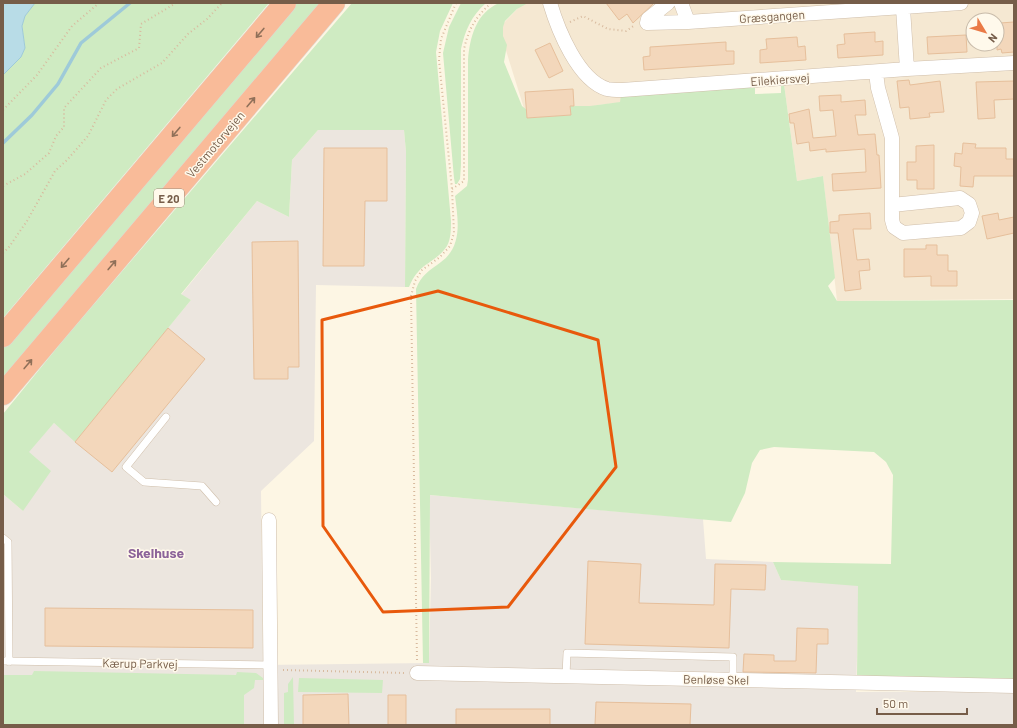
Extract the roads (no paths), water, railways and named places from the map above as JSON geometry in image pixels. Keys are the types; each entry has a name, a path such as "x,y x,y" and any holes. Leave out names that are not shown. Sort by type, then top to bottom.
{"highway":[{"path":"3,336 285,3"},
{"name":"Vestmotorvejen","path":"3,394 334,3"}],"street":[{"name":"Eilekiersvej","path":"550,3 567,44 580,68 592,81 607,89 622,90 876,73 907,69 1014,64"},
{"name":"Græsgangen","path":"668,3 648,19 647,23 688,22 961,3"},
{"path":"681,3 688,22"},
{"path":"903,8 907,69"},
{"path":"876,73 878,88 892,138 892,205 892,224 896,230 903,233 961,228 969,222 972,213 968,204 960,198 892,205"},
{"path":"269,520 271,725"},
{"name":"Benløse Skel","path":"417,674 1014,686"}],"lane":[{"path":"166,417 126,468 144,482 202,486 216,502"},
{"name":"Kærup Parkvej","path":"3,538 8,542 6,661 270,668"},
{"path":"566,676 567,653 733,657 733,680"}],"water":[{"path":"3,3 35,3 25,16 22,26 25,48 21,57 3,75"}],"waterway":[{"path":"3,143 32,115 58,84 81,43 130,3"}],"district":[{"name":"Skelhuse","path":"156,552"}]}
